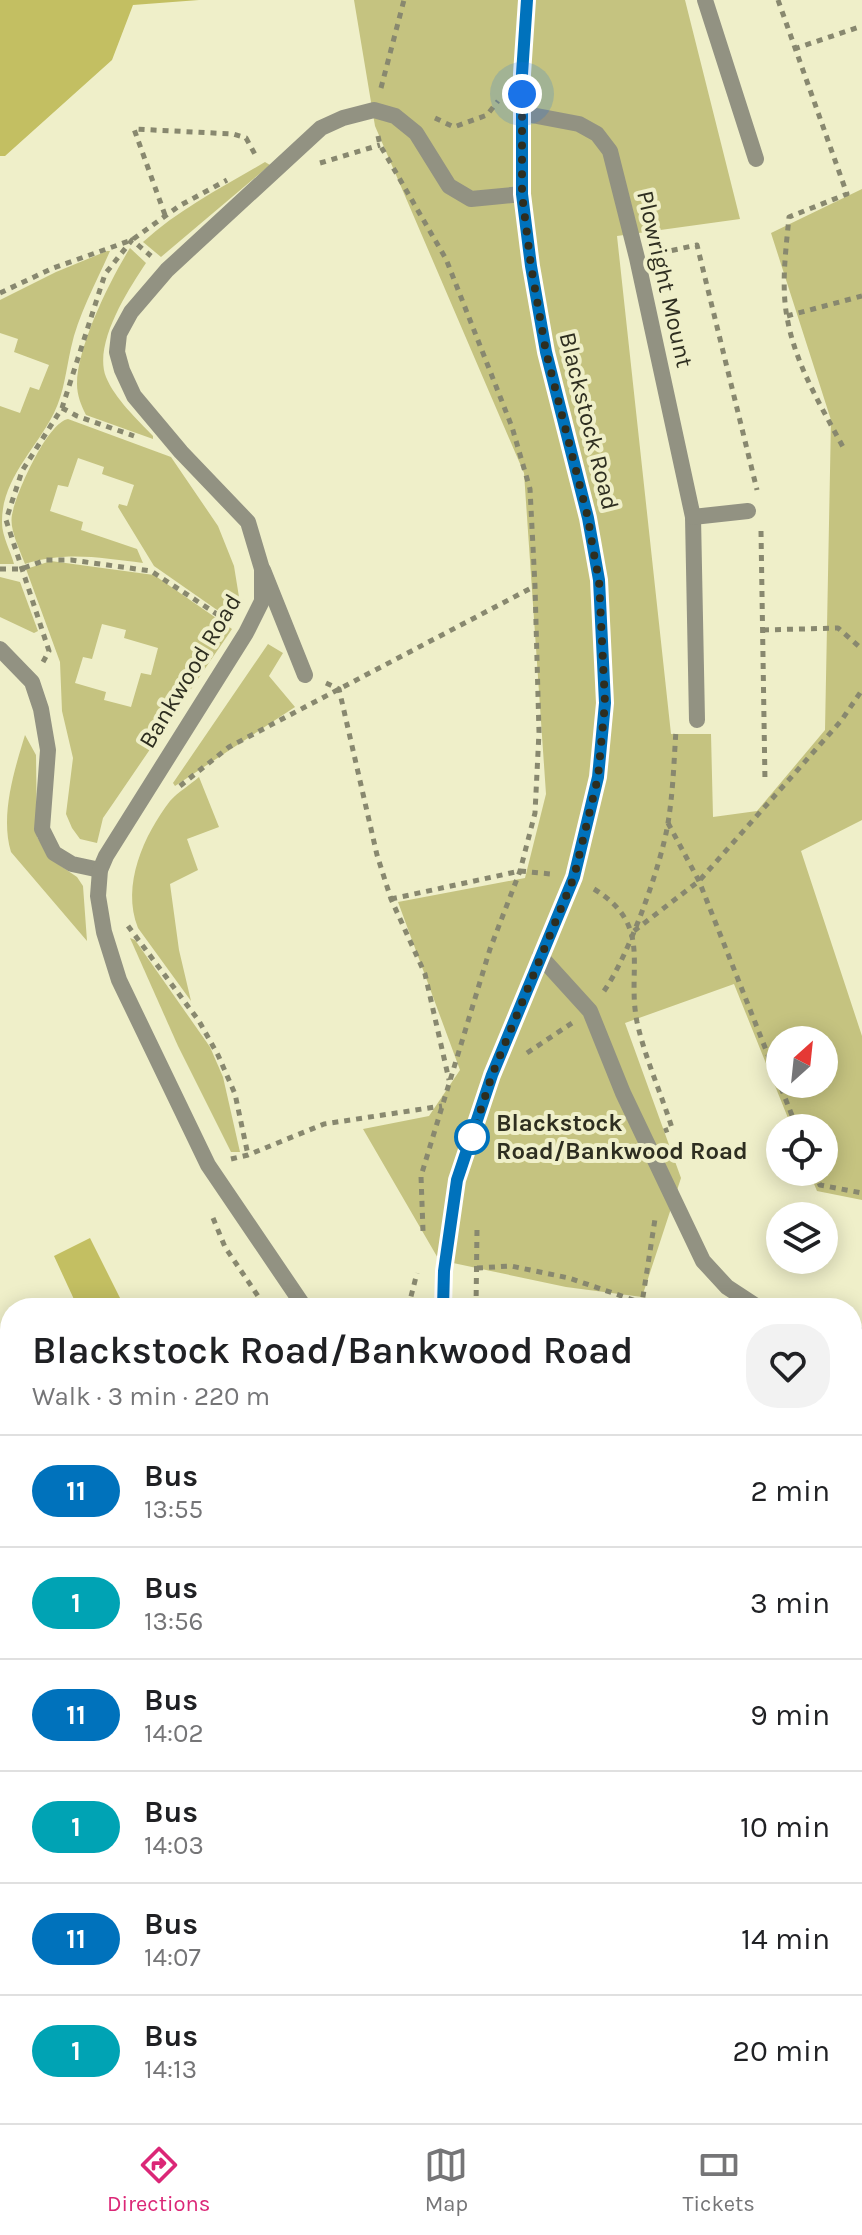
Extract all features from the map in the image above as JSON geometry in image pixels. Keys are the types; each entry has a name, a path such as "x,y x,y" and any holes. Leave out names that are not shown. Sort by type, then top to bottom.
{"street":[{"name":"Blackstock Road","path":"443,1298 457,1180 492,1075 574,877 598,777 605,703 599,580 588,518 546,352 522,194 523,27 527,0"},
{"path":"705,0 756,159"},
{"path":"374,110 395,116 416,133 449,186 471,199 522,194"},
{"name":"Bankwood Road","path":"298,1298 208,1165 119,980 104,932 98,896 100,870 116,836 246,633 262,601 262,569 248,522 181,452 134,396 117,352 119,334 131,312 167,270 321,128 374,110"},
{"name":"Plowright Mount","path":"521,113 579,124 597,134 610,151 637,258 693,517 697,720"},
{"path":"693,517 748,511"},
{"path":"262,569 305,675"},
{"path":"0,649 32,682 41,709 48,750 42,829 54,853 72,864 100,870"},
{"path":"540,956 590,1011 703,1261 727,1287 744,1298"}],"path":[{"path":"404,0 374,110 380,145 446,259 512,427 530,489 539,732 535,813 520,871 490,949 421,1176 422,1244"},
{"path":"778,0 847,194 789,217 786,258 787,316 807,380 843,447"},
{"path":"794,49 862,26"},
{"path":"454,127 487,115"},
{"path":"165,215 134,129 233,134 246,138 260,162"},
{"path":"32,682 49,651 6,520 22,471 62,408 105,274 132,240 165,215 233,176"},
{"path":"0,293 53,268 132,240"},
{"path":"787,316 862,296"},
{"path":"62,408 136,437"},
{"path":"0,569 21,569 46,560 71,560 151,571 246,633"},
{"path":"173,791 229,747 535,586"},
{"path":"763,630 838,628 862,649"},
{"path":"305,675 339,689"},
{"path":"339,689 377,855 391,899 425,974 450,1081"},
{"path":"633,932 699,881 841,721 862,690"},
{"path":"492,1075 590,1011 608,985 633,932 668,823 677,720 697,720"},
{"path":"668,823 699,881 791,1114"},
{"path":"391,899 520,871 574,877 607,897 633,932 637,1020 672,1128 645,1138"},
{"path":"98,896 133,931 199,1021 235,1094 248,1155"},
{"path":"208,1165 248,1155 324,1124 442,1106"},
{"path":"825,1186 862,1193"},
{"path":"645,1298 655,1218"},
{"path":"476,1298 477,1228"},
{"path":"444,1271 511,1266 569,1278 623,1298"},
{"path":"411,1298 418,1269"}],"shaded area":[{"path":"0,0 199,0 133,5 112,60 5,156 0,156"},
{"path":"354,0 685,0 740,219 617,236 671,734 711,734 713,817 757,811 825,730 831,420 771,233 862,189 862,820 801,851 862,1036 862,1200 817,1191 815,1186 838,1186 838,1114 786,1114 780,1098 838,1098 838,1026 766,1026 766,1063 734,984 625,1023 681,1178 642,1297 566,1287 439,1260 363,1129 429,1116 460,1070 398,902 525,878 546,794 524,473 375,126"},
{"path":"265,162 270,165 161,257 143,242 186,209"},
{"path":"130,248 146,263 114,318 104,349 103,364 115,393 153,439 86,415 77,388 78,369 88,333 104,295"},
{"path":"110,251 74,336 57,405 7,493 2,528 14,564 0,564 0,406 20,413 30,387 39,390 49,365 14,352 18,339 0,333 0,300"},
{"path":"68,419 171,457 218,526 234,566 239,597 230,619 154,566 118,507 119,504 127,506 134,485 102,474 104,467 78,458 68,487 58,485 50,511 83,522 81,530 137,549 143,563 69,557 25,564 12,527 12,515 26,476 42,445 60,423"},
{"path":"51,561 154,575 232,629 103,818 97,843 80,839 66,814 73,758 62,711 60,662 26,569","holes":["102,624 126,630 124,638 158,648 151,675 141,673 131,707 104,700 106,692 75,683 83,657 92,659"]},
{"path":"0,577 20,582 38,631 34,633 0,617"},
{"path":"268,644 283,653 269,676 295,707 175,786 173,783"},
{"path":"25,735 36,755 37,837 52,860 77,877 83,886 87,941 11,852 8,809"},
{"path":"199,777 219,827 187,839 198,870 170,884 179,950 191,1001 138,928 132,895 138,861 160,814 170,801"},
{"path":"130,938 135,940 210,1047 223,1077 240,1152 231,1152 178,1046"},
{"path":"90,1238 120,1298 73,1298 54,1256"}],"bus line":[{"name":"11","path":"443,1298 457,1180 492,1075 574,877 598,777 605,703 599,580 588,518 546,352 522,194 523,27 527,0"}],"place":[{"name":"Blackstock Road/Bankwood Road","path":"472,1137"}],"route":[{"path":"472,1137 492,1075 574,877 598,777 605,703 599,580 588,518 546,352 531,266 522,194 522,94"}]}
